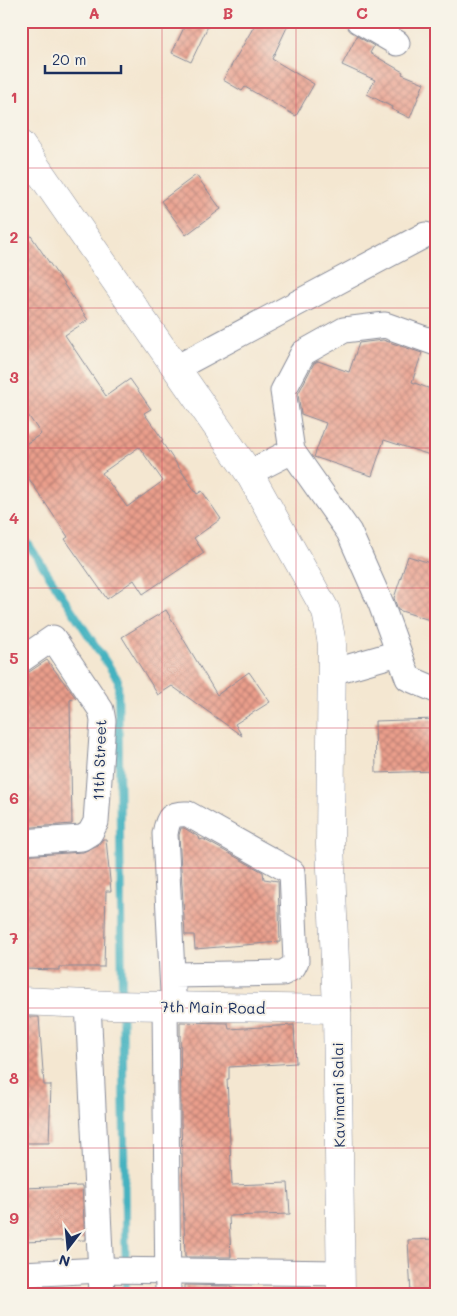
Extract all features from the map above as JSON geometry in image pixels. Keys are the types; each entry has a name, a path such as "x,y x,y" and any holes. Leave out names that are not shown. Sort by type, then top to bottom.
{"street":[{"path":"359,21 397,43"},
{"name":"Kavimani Salai","path":"22,147 249,472 326,611 332,644 330,845 337,1009 341,1284"},
{"path":"176,368 425,235"},
{"path":"436,343 385,325 344,330 304,353 283,391 292,452 350,532 381,604 408,678 436,690"},
{"path":"249,472 292,452"},
{"name":"11th Street","path":"21,660 53,638 101,710 103,721 96,822 90,833 82,838 21,842"},
{"path":"332,672 398,653"},
{"path":"166,997 283,973 294,967 296,961 292,872 188,814 176,813 171,817 166,824 165,834 166,997 168,1283"},
{"name":"7th Main Road","path":"21,1002 99,1004 166,997 337,1009"},
{"path":"99,1004 118,1270 102,1295"},
{"path":"21,1274 118,1270 168,1283 341,1284"}],"building":[{"path":"187,21 197,21 208,26 191,62 172,53"},
{"path":"257,21 290,21 272,59 314,84 296,116 245,87 242,91 223,80"},
{"path":"357,36 374,46 370,53 403,72 402,74 424,83 410,118 367,94 375,80 342,65"},
{"path":"196,175 221,209 186,235 161,201"},
{"path":"21,221 88,320 65,335 106,396 130,379 151,409 144,413 163,440 161,441 197,494 202,491 221,519 194,538 204,553 143,594 134,580 107,599 65,539 68,537 21,467 21,447 41,434 21,405","holes":["139,447 163,481 127,507 102,473"]},
{"path":"383,340 422,353 412,382 436,391 436,457 384,440 372,476 314,457 326,423 301,414 298,394 314,363 318,361 349,372 359,343"},
{"path":"408,556 436,565 436,622 398,610 394,598"},
{"path":"166,610 217,695 249,672 270,702 235,724 242,736 172,686 158,695 122,637"},
{"path":"47,660 76,698 70,700 72,824 21,828 21,674 29,672"},
{"path":"436,719 436,771 376,773 375,721"},
{"path":"181,828 199,837 200,840 203,839 263,872 264,879 278,881 280,942 195,949 194,935 185,935 179,835"},
{"path":"103,839 106,839 111,891 106,891 104,967 59,967 59,970 21,969 21,856 83,852 98,845"},
{"path":"21,1017 39,1017 44,1085 51,1085 49,1143 21,1143"},
{"path":"180,1022 228,1023 229,1029 294,1025 296,1063 229,1067 229,1079 227,1079 232,1185 288,1183 290,1214 229,1216 231,1257 185,1257"},
{"path":"82,1186 85,1240 21,1242 21,1188"},
{"path":"436,1239 436,1295 411,1295 408,1240"},
{"path":"185,1285 232,1286 232,1295 185,1295"}],"waterway":[{"path":"21,533 118,680 126,1295"}]}
